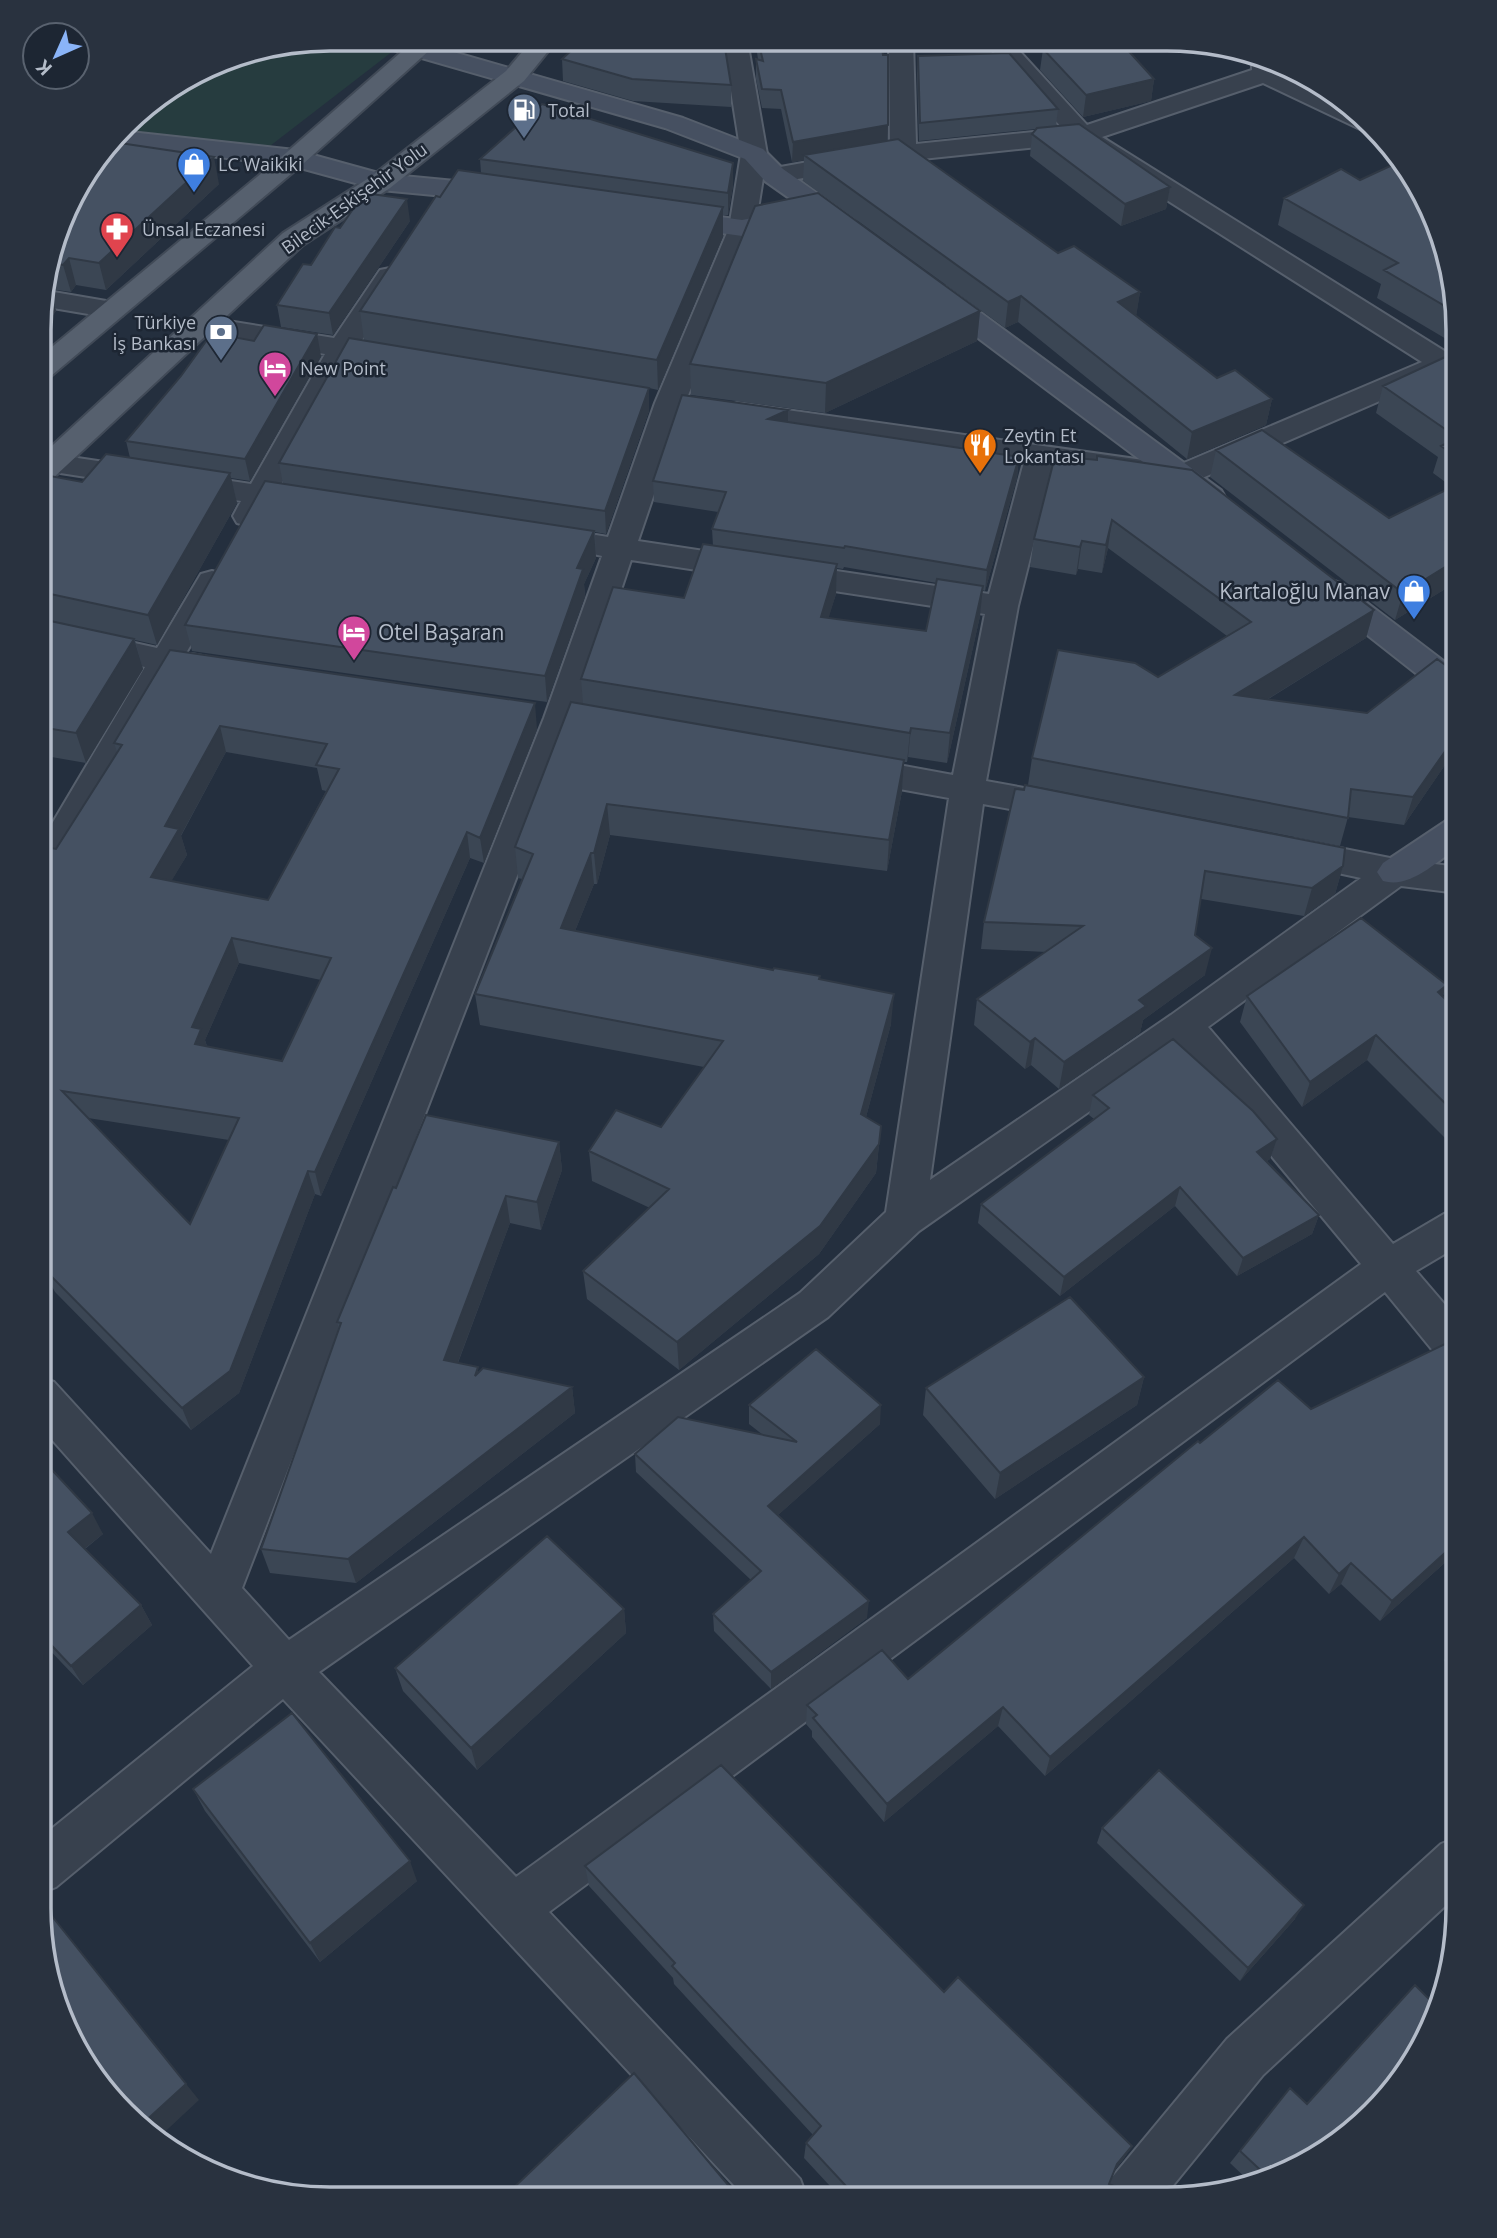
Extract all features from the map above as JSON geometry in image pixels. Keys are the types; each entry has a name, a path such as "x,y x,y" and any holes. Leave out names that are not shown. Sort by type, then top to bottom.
{"main road":[{"path":"51,361 295,158 416,51"},
{"name":"Bilecik-Eskişehir Yolu","path":"51,463 293,239 381,182 515,76 535,51"}],"street":[{"path":"444,51 515,76 674,123 764,165 870,244"},
{"path":"217,1594 561,719 620,549 680,404 764,165 738,51"},
{"path":"901,51 903,153"},
{"path":"1006,51 1082,135 1446,359"},
{"path":"764,165 1082,135 1259,67"},
{"path":"1289,79 1318,95"},
{"path":"126,139 295,158 442,198 516,196"},
{"path":"649,215 742,228 825,211"},
{"path":"51,856 167,661 342,348 404,256"},
{"path":"914,277 1237,518"},
{"path":"52,300 111,310"},
{"path":"203,325 424,362"},
{"path":"680,404 1182,475 1446,367"},
{"path":"905,1219 968,788 1002,606 1041,455"},
{"path":"51,469 330,505"},
{"path":"564,541 1002,606"},
{"path":"1303,569 1446,680"},
{"path":"51,635 167,661 249,673"},
{"path":"819,763 968,788 1088,812"},
{"path":"51,1859 285,1670 814,1305 905,1219 1446,838"},
{"path":"1261,846 1395,872 1446,878"},
{"path":"1184,1025 1446,1336"},
{"path":"513,1909 1388,1267 1446,1233"},
{"path":"51,1408 285,1670 513,1909 771,2187"},
{"path":"1139,2187 1245,2057 1446,1872"}],"green space":[{"path":"312,51 393,51 270,146 132,132 160,108 190,88 223,72 258,60"}],"building":[{"path":"571,51 725,51 731,85 632,79 562,59"},
{"path":"761,51 882,51 883,55 888,55 888,125 793,142 781,90 762,89 756,59 763,61"},
{"path":"1045,51 1129,51 1154,79 1086,95"},
{"path":"1009,53 1058,109 920,123 918,56"},
{"path":"542,104 733,163 728,193 480,159"},
{"path":"1079,124 1170,187 1125,204 1032,134 1037,128"},
{"path":"898,139 1058,253 1074,246 1140,292 1118,302 1217,378 1235,370 1272,399 1192,432 1021,296 1008,302 804,155"},
{"path":"122,143 214,157 99,263 69,258 63,265 59,264 60,258 80,206 108,160"},
{"path":"1392,165 1409,190 1425,223 1437,258 1445,306 1384,270 1398,263 1284,198 1341,169 1360,180"},
{"path":"458,170 723,207 657,360 360,311 436,196 440,197"},
{"path":"364,193 407,199 329,313 277,305 303,264 311,265 335,227 340,228"},
{"path":"818,193 980,311 826,383 690,364 755,206"},
{"path":"264,325 317,334 245,459 126,441 181,376 212,333 254,341"},
{"path":"349,338 649,388 605,511 279,463"},
{"path":"1446,357 1446,430 1383,386"},
{"path":"682,395 788,410 768,419 1019,457 987,570 845,546 844,548 712,529 726,492 653,481"},
{"path":"1262,430 1389,518 1446,490 1446,566 1403,593 1216,450"},
{"path":"106,454 230,473 148,615 51,594 51,476 82,482"},
{"path":"1055,456 1097,460 1097,456 1192,470 1374,610 1235,695 1367,713 1437,659 1446,665 1446,750 1413,797 1351,789 1348,818 1032,758 1058,650 1135,663 1158,677 1251,622 1112,520 1106,545 1082,541 1080,547 1034,539"},
{"path":"265,481 594,531 577,568 583,569 545,676 185,625"},
{"path":"703,544 837,564 821,617 926,631 937,579 983,586 950,733 911,728 910,733 581,679 613,587 684,598"},
{"path":"51,621 134,639 76,733 51,729"},
{"path":"170,650 535,703 480,838 467,832 315,1172 308,1171 230,1371 182,1408 51,1276 51,848 56,849 122,745 114,743","holes":["220,726 327,744 316,765 339,769 268,900 151,877 179,829 165,826","232,938 331,958 282,1061 195,1044 201,1029 192,1027","62,1091 239,1118 190,1224"]},
{"path":"571,702 904,760 889,840 607,804 594,853 591,853 561,928 773,970 774,968 820,976 819,979 894,994 861,1114 881,1126 879,1144 820,1226 677,1342 583,1271 669,1189 589,1151 616,1110 661,1127 723,1041 475,994 533,854 515,847"},
{"path":"1025,785 1345,848 1343,866 1312,888 1205,871 1195,935 1212,948 1139,1000 1146,1006 1064,1062 1035,1038 1030,1042 977,999 1083,926 984,922 1015,789 1024,790"},
{"path":"1361,918 1446,984 1438,992 1446,1000 1446,1104 1376,1035 1310,1082 1247,996"},
{"path":"1173,1039 1253,1111 1277,1139 1257,1152 1319,1215 1243,1258 1180,1187 1064,1277 981,1204 1109,1108 1093,1095"},
{"path":"426,1115 559,1142 537,1202 506,1196 444,1360 478,1367 475,1376 483,1368 572,1387 348,1559 261,1549 341,1323 337,1322"},
{"path":"1070,1297 1144,1377 1000,1473 926,1388"},
{"path":"1446,1343 1446,1552 1392,1601 1351,1563 1339,1574 1304,1537 1050,1757 1003,1707 887,1804 813,1718 817,1715 807,1705 882,1650 908,1679 1198,1441 1200,1443 1278,1380 1311,1409"},
{"path":"816,1349 881,1405 768,1506 869,1601 771,1672 713,1614 761,1571 635,1454 678,1417 797,1442 749,1405"},
{"path":"51,1469 92,1513 68,1532 141,1605 71,1666 51,1645"},
{"path":"547,1536 624,1609 471,1748 395,1668"},
{"path":"292,1713 410,1861 310,1943 193,1789"},
{"path":"721,1765 944,1992 958,1977 1132,2146 1117,2164 1109,2184 1116,2187 847,2187 806,2143 821,2126 672,1966 675,1963 585,1866"},
{"path":"1159,1770 1304,1905 1248,1968 1102,1828"},
{"path":"51,1915 186,2084 147,2119 108,2078 88,2048 66,1998 56,1963"},
{"path":"1415,1985 1430,2000 1409,2048 1389,2078 1365,2106 1337,2130 1307,2150 1261,2171 1240,2151 1290,2088 1307,2104"},
{"path":"634,2073 730,2187 515,2187"}],"place":[{"name":"Total","path":"524,140"},
{"name":"LC Waikiki","path":"194,194"},
{"name":"Ünsal Eczanesi","path":"117,259"},
{"name":"Türkiye İş Bankası","path":"221,362"},
{"name":"New Point","path":"275,398"},
{"name":"Zeytin Et Lokantası","path":"980,475"},
{"name":"Kartaloğlu Manav","path":"1414,621"},
{"name":"Otel Başaran","path":"354,662"}]}
